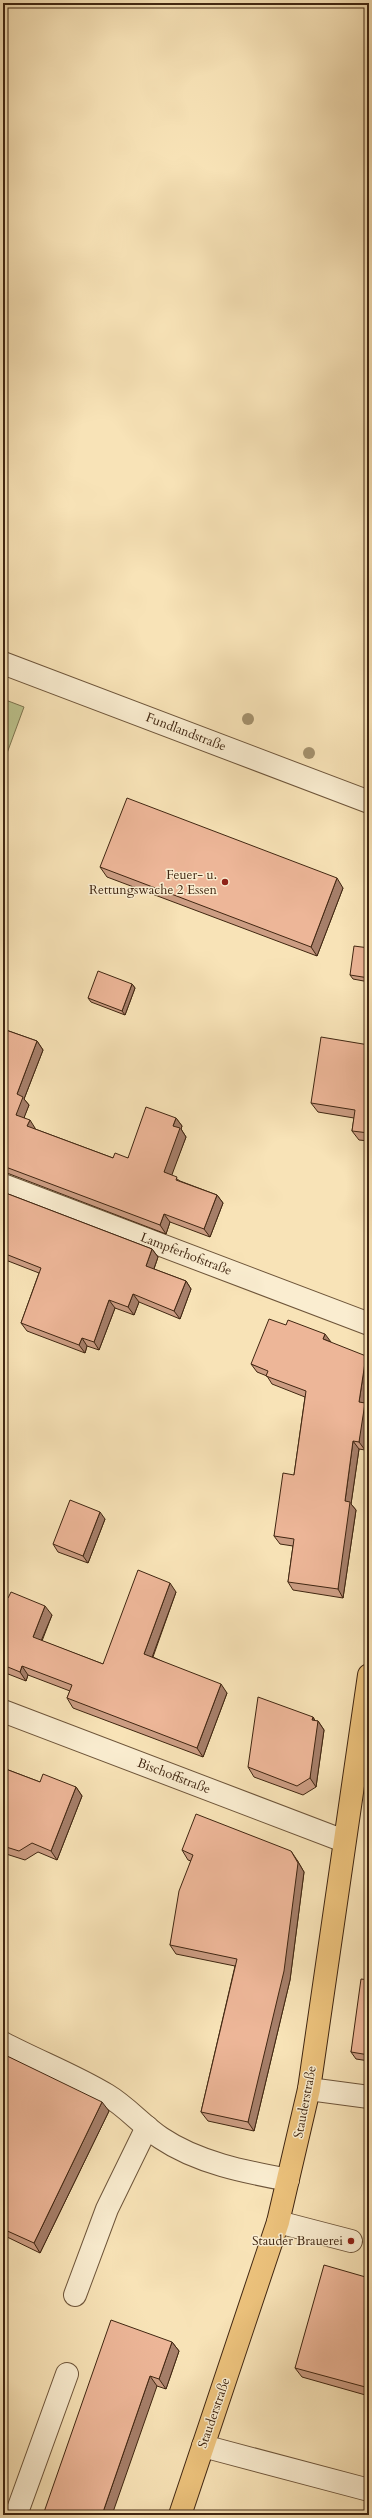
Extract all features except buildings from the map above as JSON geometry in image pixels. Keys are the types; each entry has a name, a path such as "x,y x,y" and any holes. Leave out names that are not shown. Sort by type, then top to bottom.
{"main road":[{"name":"Stauderstraße","path":"180,2515 278,2222 309,2089 344,1841 364,1751 369,1675"}],"street":[{"name":"Fundlandstraße","path":"3,663 369,802"},
{"name":"Lampferhofstraße","path":"3,1184 369,1324"},
{"name":"Bischoffstraße","path":"3,1711 344,1841"},
{"path":"3,2043 106,2094 131,2111 147,2127 180,2148 240,2170 288,2180"},
{"path":"309,2089 369,2097"},
{"path":"75,2295 107,2209 147,2127"},
{"path":"278,2222 351,2241"},
{"path":"16,2515 67,2374"},
{"path":"203,2446 369,2490"}],"green space":[{"path":"3,699 24,707 3,764"}],"place":[{"name":"Feuer- u. Rettungswache 2 Essen","path":"225,882"},
{"name":"Stauder Brauerei","path":"351,2241"}]}
